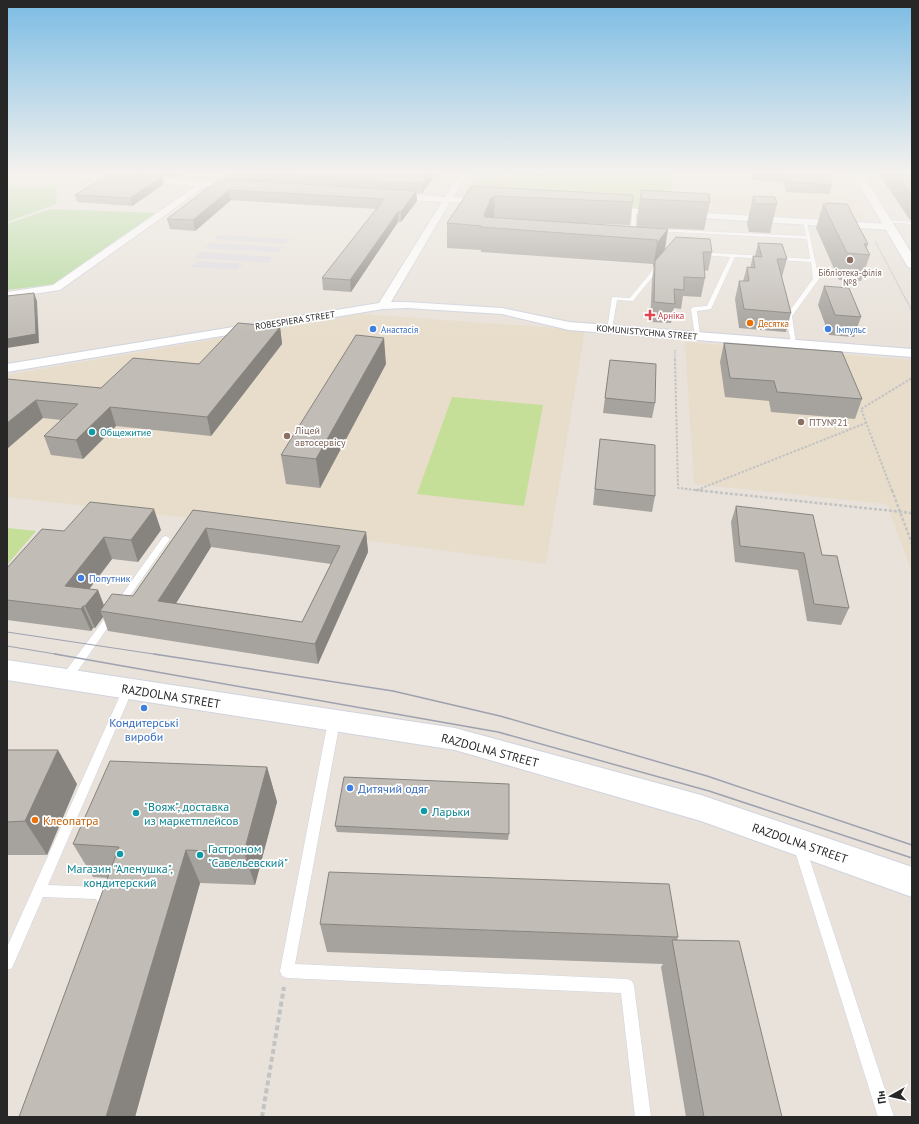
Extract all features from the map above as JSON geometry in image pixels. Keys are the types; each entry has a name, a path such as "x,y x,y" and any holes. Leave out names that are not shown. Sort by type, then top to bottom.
{"street":[{"path":"7,295 56,288 144,226"},
{"path":"383,306 431,226"},
{"path":"889,226 912,264"},
{"name":"KOMUNISTYCHNA STREET","path":"383,306 407,305 502,311 569,326 912,353"},
{"name":"ROBESPIERA STREET","path":"7,368 383,306"},
{"name":"RAZDOLNA STREET","path":"7,670 455,739 701,808 912,882"}],"lane":[{"path":"794,344 789,316 816,278 806,226"},
{"path":"618,228 641,230"},
{"path":"649,230 809,238"},
{"path":"694,253 813,261"},
{"path":"697,336 694,309 709,308 733,255"},
{"path":"609,329 614,298 631,300 666,257"},
{"path":"66,679 166,539"},
{"path":"7,963 128,689"},
{"path":"334,720 287,971 627,986 643,1117"},
{"path":"799,842 886,1117"},
{"path":"39,891 99,893 108,906 103,920"}],"path":[{"path":"868,226 912,311"},
{"path":"675,334 678,488 912,513"},
{"path":"912,378 861,409 912,544"},
{"path":"697,490 866,423"},
{"path":"262,1117 287,971"}],"shaded area":[{"path":"219,235 290,239 285,244 214,239"},
{"path":"210,243 282,247 278,252 205,248"},
{"path":"199,252 273,257 268,263 194,258"},
{"path":"198,261 243,264 237,270 191,267"},
{"name":"Ліцей автосервісу","path":"361,314 585,330 546,564 226,522 7,497 7,375"},
{"name":"ПТУ№21","path":"685,342 912,360 912,573 887,504 694,484"}],"green space":[{"path":"7,226 136,226 57,284 7,290"},
{"path":"452,397 543,405 524,506 417,494"},
{"path":"7,528 36,531 7,565"}],"building":[{"path":"362,226 388,226 350,280 322,278"},
{"path":"629,226 668,229 657,243 657,240 481,227"},
{"path":"834,226 859,226 868,244 864,244 870,255 847,253"},
{"path":"676,237 710,239 712,252 703,252 705,278 684,277 684,290 674,289 675,304 654,302 655,261"},
{"path":"758,243 782,244 787,259 777,259 791,313 744,309 739,281 749,281 747,267 755,268 753,256 762,257"},
{"path":"824,286 849,288 861,317 835,315"},
{"path":"34,293 36,334 7,339 7,296"},
{"path":"238,323 280,327 207,417 110,407 76,440 44,436 78,404 36,400 7,423 7,379 101,388 133,358 199,364"},
{"path":"356,335 384,338 316,459 281,455"},
{"path":"724,343 842,352 862,399 777,392 774,381 730,378"},
{"path":"610,360 656,364 655,403 605,398"},
{"path":"600,439 655,445 655,496 595,489"},
{"path":"90,502 154,509 131,540 104,537 65,586 98,590 81,609 7,600 7,568 42,529 64,531"},
{"path":"736,506 813,515 822,555 837,556 849,608 814,604 804,553 740,546"},
{"path":"193,510 366,532 315,644 100,611 112,594 133,596","holes":["206,528 340,546 302,622 158,601"]},
{"path":"7,750 58,750 25,821 7,822"},
{"path":"110,761 267,767 244,852 186,850 106,1117 19,1117 119,847 73,844"},
{"name":"Ларьки","path":"344,777 509,784 509,834 335,826"},
{"path":"329,872 669,884 678,937 320,924"},
{"path":"672,940 739,941 782,1117 704,1117"}],"tram line":[{"path":"7,632 160,655"},
{"path":"7,646 55,654"},
{"path":"55,654 61,655"},
{"path":"55,654 498,732 709,791 912,858"},
{"path":"154,654 393,691 500,716 707,776 912,845"}],"place":[{"name":"Бібліотека-філія №8","path":"850,260"},
{"name":"Арніка","path":"650,315"},
{"name":"Десятка","path":"750,323"},
{"name":"Анастасія","path":"373,329"},
{"name":"Імпульс","path":"828,329"},
{"name":"ПТУ№21","path":"801,422"},
{"name":"Общежитие","path":"92,432"},
{"name":"Ліцей автосервісу","path":"287,436"},
{"name":"Попутник","path":"81,578"},
{"name":"Кондитерські вироби","path":"144,708"},
{"name":"Дитячий одяг","path":"350,788"},
{"name":"Ларьки","path":"424,811"},
{"name":"\"Вояж\", доставка из маркетплейсов","path":"136,813"},
{"name":"Клеопатра","path":"35,820"},
{"name":"Магазин \"Аленушка\", кондитерский","path":"120,854"},
{"name":"Гастроном \"Савельевский\"","path":"200,855"}]}
